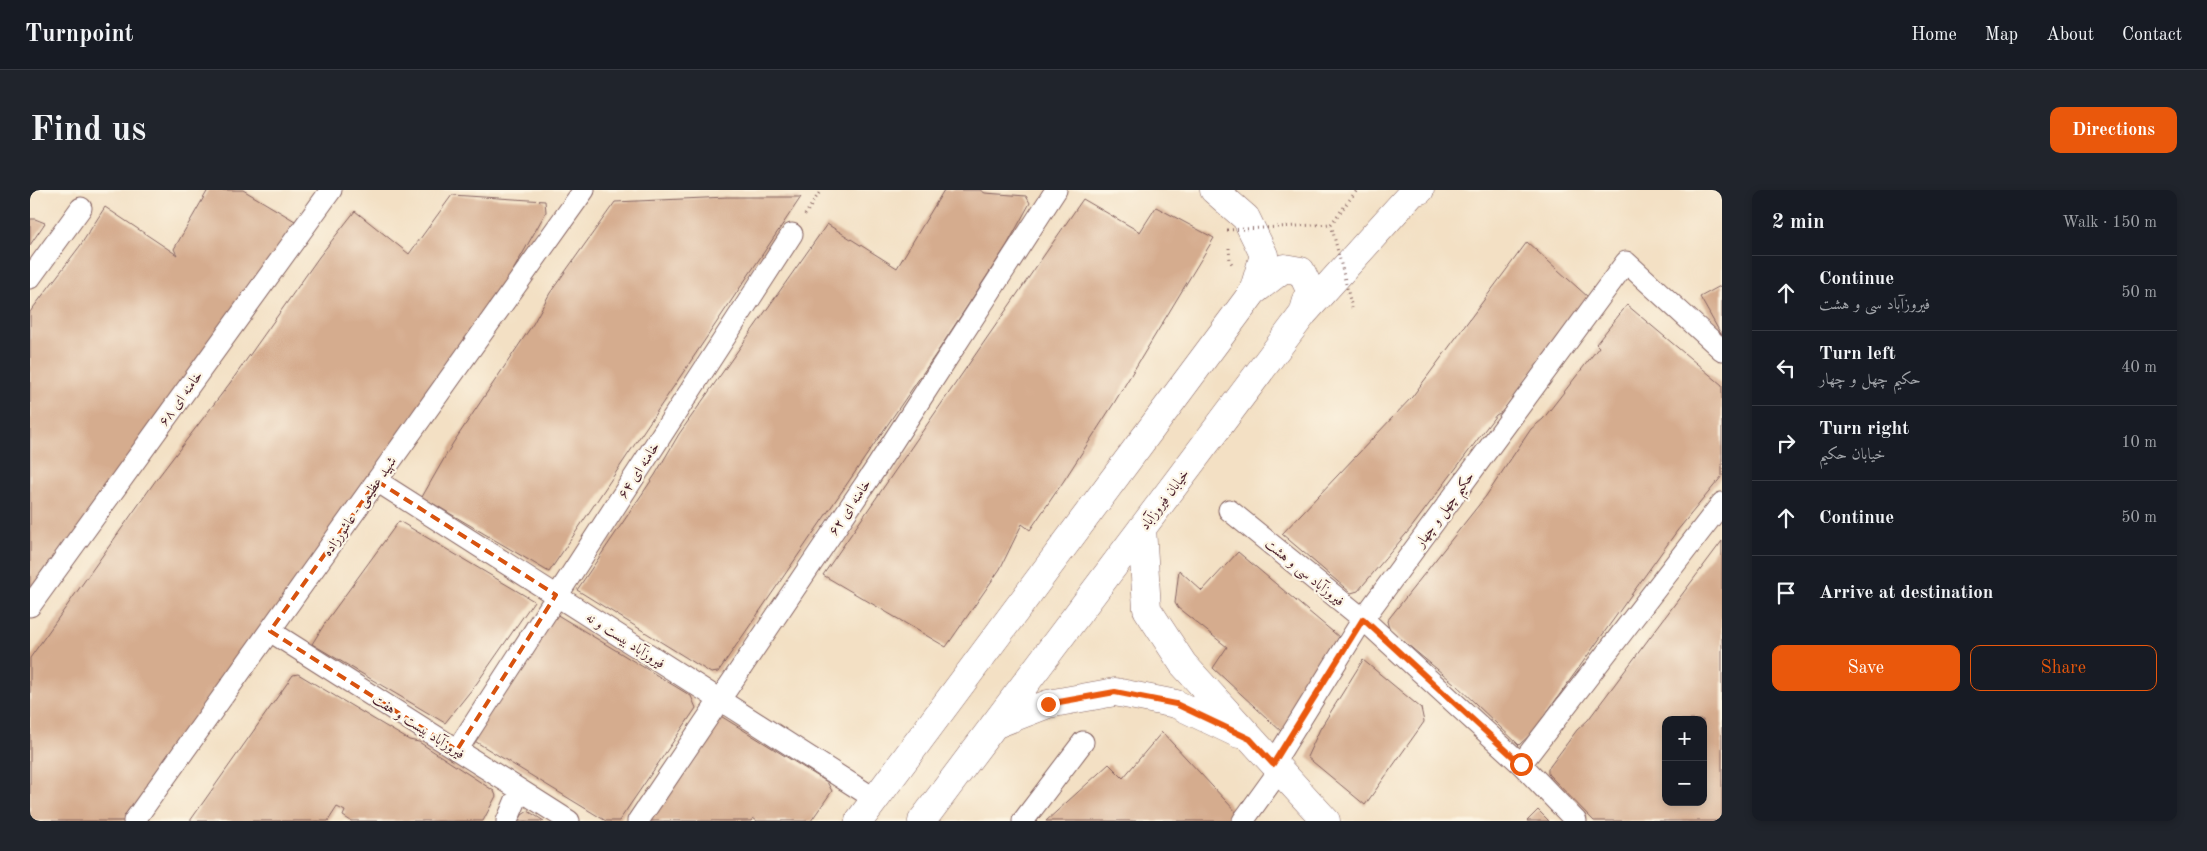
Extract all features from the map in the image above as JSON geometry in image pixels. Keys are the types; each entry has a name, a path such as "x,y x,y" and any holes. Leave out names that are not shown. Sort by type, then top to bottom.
{"main road":[{"path":"1214,190 1246,218 1264,255 1253,292"},
{"name":"خیابان فیروزآباد","path":"922,821 1304,314 1413,192 1420,190"},
{"path":"859,821 1253,292 1284,268 1301,272 1310,290 1304,314"},
{"path":"1142,528 1147,609 1183,664 1326,821"},
{"path":"994,725 1048,704 1115,692 1176,704 1250,739"}],"street":[{"name":"خامنه ای ۶۸","path":"30,606 330,190"},
{"name":"شهید عظیمی - عاشورزاده","path":"134,821 584,190"},
{"name":"خامنه ای ۶۲","path":"638,821 881,460 1056,190"},
{"path":"30,278 81,208"},
{"name":"خامنه ای ۶۴","path":"457,750 792,234"},
{"name":"حکیم چهل و چهار","path":"1243,821 1363,619 1626,262 1722,350"},
{"name":"فیروزآباد بیست و نه","path":"377,481 874,799"},
{"path":"1521,764 1722,503"},
{"name":"فیروزآباد سی و هشت","path":"1229,510 1363,619 1521,764 1576,821"},
{"name":"فیروزآباد بیست و هفت","path":"270,630 569,821"},
{"path":"1023,821 1083,742"},
{"path":"507,821 520,790"}],"path":[{"path":"792,234 821,190"},
{"path":"1352,308 1332,224 1357,190"},
{"path":"1227,230 1332,224"}],"highlighted area":[{"path":"377,481 556,595 457,750 270,631"}],"building":[{"path":"208,190 243,190 300,224 30,602 30,312 80,246 105,207 177,255 174,249"},
{"path":"944,190 980,190 985,193 1026,196 1030,203 1007,245 936,354 718,672 711,673 577,590 655,475 679,434 827,224 897,268"},
{"path":"452,195 545,201 546,212 506,283 129,821 30,821 30,658 156,480 230,383 319,257 355,211 409,254"},
{"path":"727,197 801,197 549,572 422,497 453,443 533,324 550,293 615,202"},
{"path":"1083,199 1140,232 1156,207 1214,238 1114,403 1063,482 1030,530 1022,524 1000,569 946,647 823,575"},
{"path":"30,219 45,223 30,245"},
{"path":"1527,242 1588,297 1502,412 1496,415 1411,528 1358,591 1351,593 1282,534 1412,397"},
{"path":"1722,285 1722,336 1700,297"},
{"path":"1627,305 1722,385 1722,476 1677,531 1532,733 1519,745 1455,684 1389,629 1387,621 1486,496 1531,429 1543,419 1599,347 1596,344"},
{"path":"399,521 534,601 477,683 445,723 312,644 327,620"},
{"path":"1722,541 1722,821 1594,821 1548,774 1548,769 1577,730 1588,720"},
{"path":"1238,552 1339,637 1283,733 1213,668 1227,647 1178,608 1175,603 1179,570 1202,591"},
{"path":"551,611 691,696 696,708 619,821 606,821 468,737"},
{"path":"1363,660 1421,708 1424,722 1365,805 1307,757 1320,729"},
{"path":"298,674 409,740 419,742 494,791 496,796 483,821 351,821 343,816 345,811 337,807 328,821 190,821 293,675"},
{"path":"719,715 827,782 832,791 811,821 757,821 753,818 751,821 649,821"},
{"path":"1162,732 1238,814 1233,821 1046,821 1109,764 1123,778"},
{"path":"1538,810 1549,821 1527,821"},
{"path":"528,811 544,821 519,821 522,815"}],"route":[{"path":"1048,704 1115,692 1176,704 1250,739 1273,764 1363,619 1521,764"}]}
